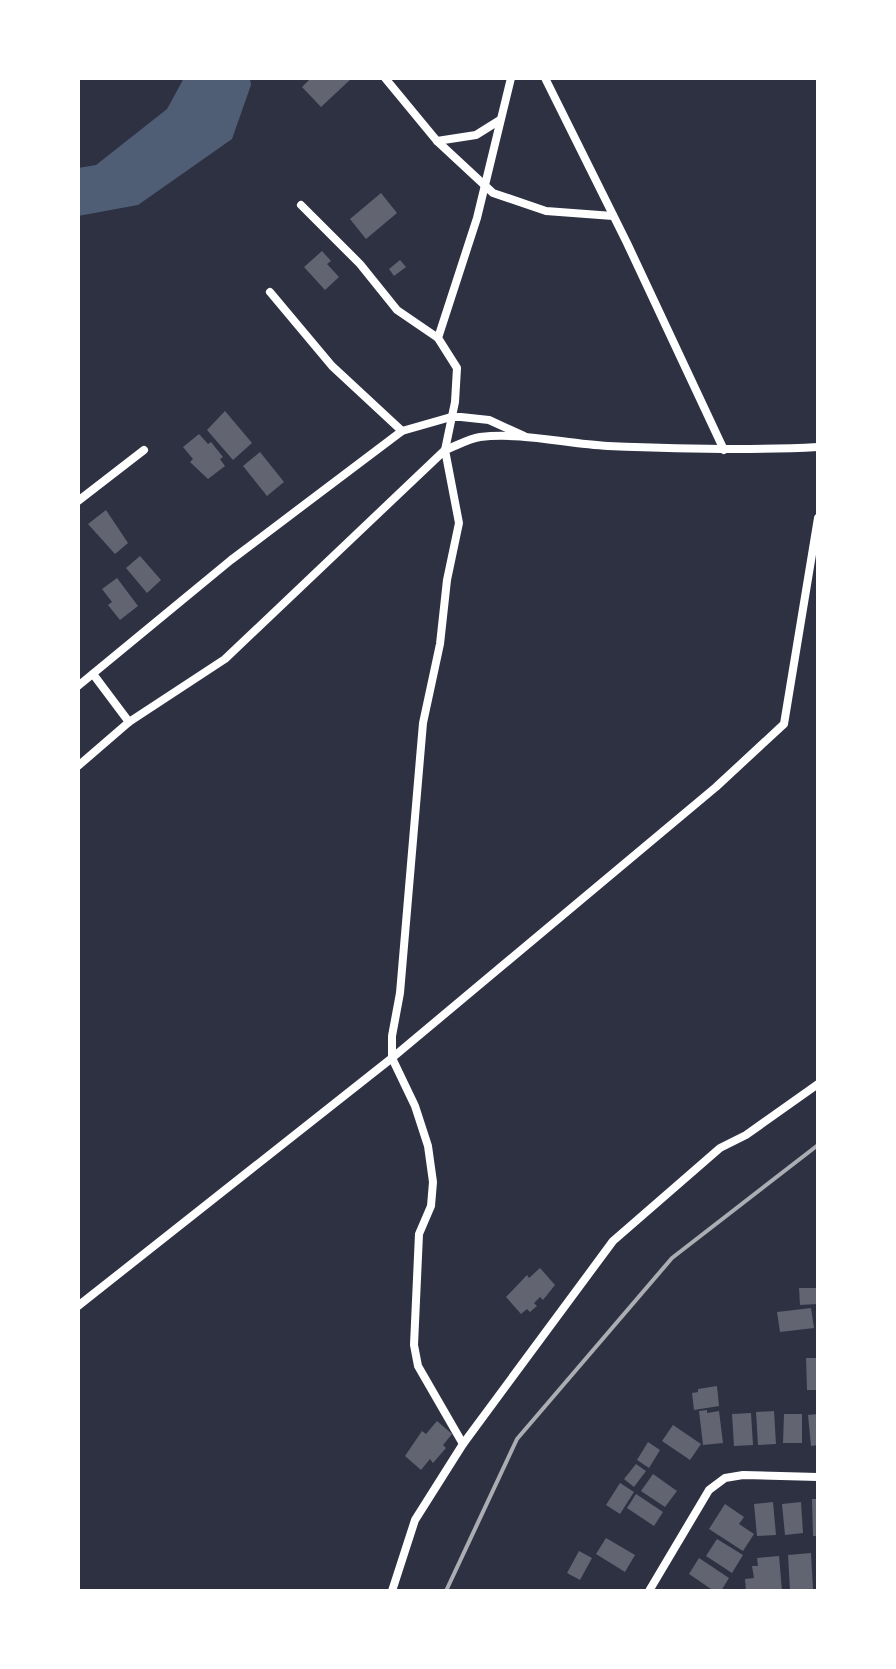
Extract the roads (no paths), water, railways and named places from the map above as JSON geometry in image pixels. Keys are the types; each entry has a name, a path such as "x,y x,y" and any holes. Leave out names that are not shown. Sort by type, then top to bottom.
{"street":[{"path":"385,78 437,141 493,193 546,211 613,216"},
{"path":"438,338 477,218 511,78"},
{"path":"545,78 724,450"},
{"path":"437,141 476,135 501,119"},
{"path":"301,205 360,264 397,310 438,338 457,368 455,402 445,450 459,523 447,580 440,644 423,723 392,1058 415,1106 428,1146 433,1182 431,1206 419,1234 416,1259 414,1345 418,1366 463,1444"},
{"path":"270,292 332,366 402,431"},
{"path":"78,686 231,560 402,431 451,417 489,420 527,437"},
{"path":"78,766 129,722 225,659 445,450 477,437 527,437 575,445 724,450 818,447"},
{"path":"78,501 144,450"},
{"path":"78,1306 392,1058 716,787 784,724 818,518"},
{"path":"93,674 129,722"},
{"path":"392,1591 415,1520 463,1444 613,1241 720,1148 746,1135 818,1084"},
{"path":"649,1591 709,1490 725,1478 743,1475 818,1477"}],"water":[{"path":"184,78 250,78 251,85 232,139 138,205 78,216 78,168 96,165 167,109"}],"railway":[{"path":"446,1591 517,1439 672,1258 818,1145"}]}
